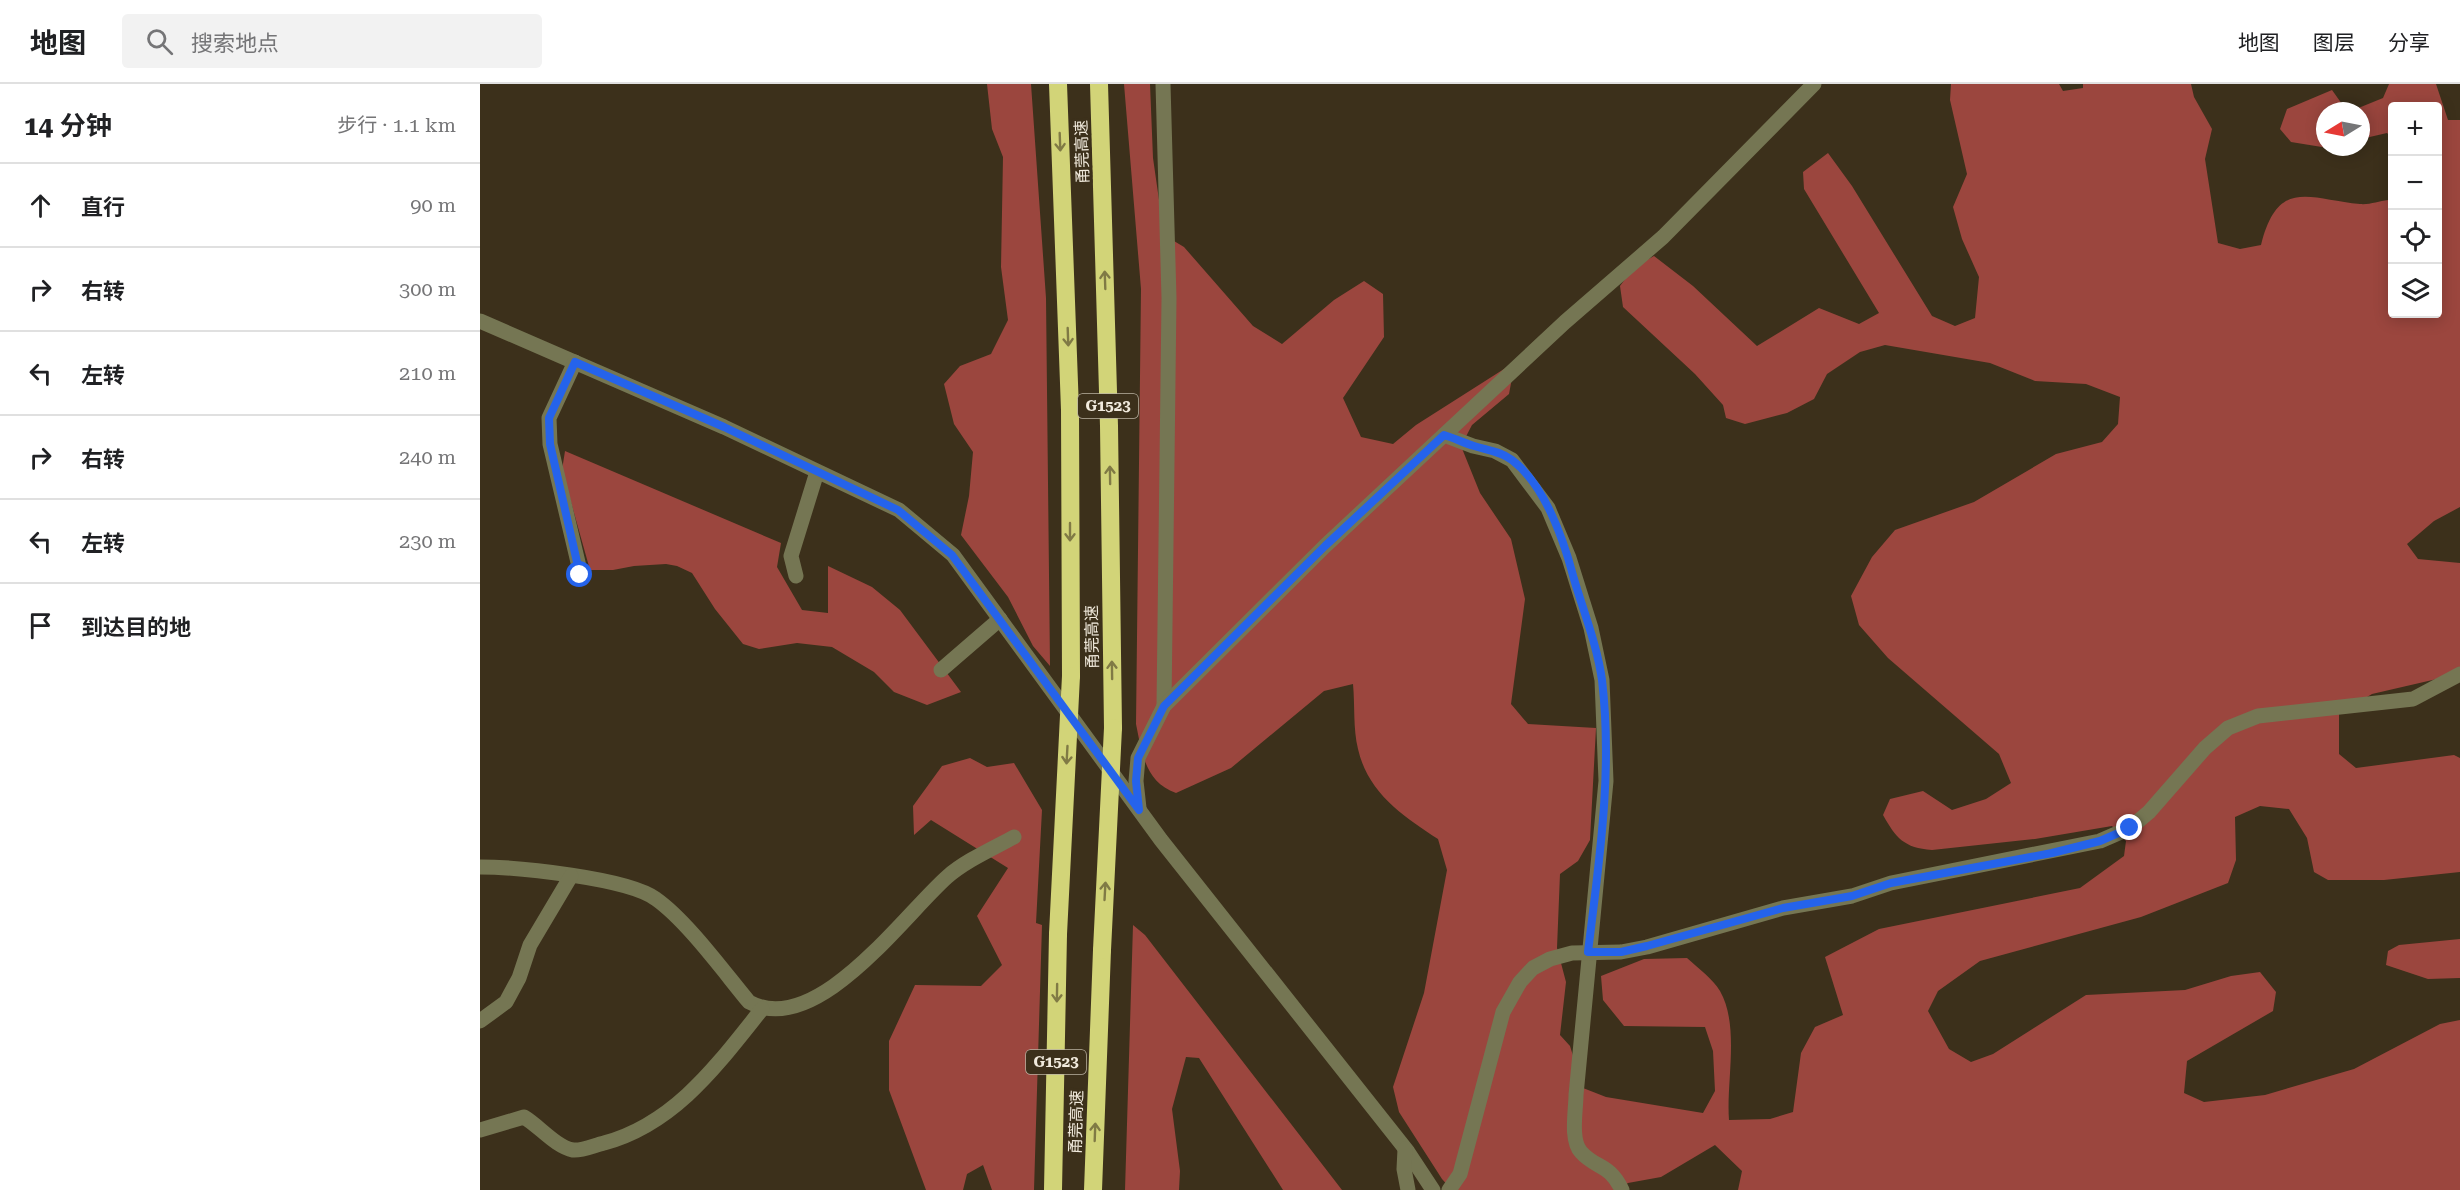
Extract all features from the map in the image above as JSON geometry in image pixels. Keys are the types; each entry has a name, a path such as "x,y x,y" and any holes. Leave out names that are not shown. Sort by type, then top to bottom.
{"highway":[{"name":"甬莞高速","path":"1053,1190 1058,934 1071,676 1070,410 1058,84"},
{"name":"甬莞高速","path":"1093,1190 1113,728 1109,426 1099,84"}],"street":[{"path":"1163,84 1169,298 1164,706"},
{"path":"1139,810 1136,781 1138,758 1164,706 1325,546 1565,322 1663,237 1814,84"},
{"path":"480,321 817,471 898,510 952,555 1139,810 1405,1149 1433,1190"},
{"path":"575,362 549,418 550,444 580,575"},
{"path":"1444,435 1473,446 1496,451 1512,460 1526,475 1548,508 1569,558 1591,628 1602,680 1606,781 1576,1095 1576,1139 1580,1151 1615,1176 1622,1190"},
{"path":"795,576 791,556 817,471"},
{"path":"941,670 1000,619"},
{"path":"1449,1190 1460,1174 1503,1012 1520,982 1533,968 1550,959 1572,953 1621,952 1783,908 1852,896 1891,883 2040,856 2100,841 2130,828 2149,812 2205,748 2228,728 2258,716 2413,699 2460,674"},
{"path":"480,867 536,870 571,876 631,887 656,898 690,933 749,1002 762,1009 789,1008 804,1003 833,987 890,936 948,876 1014,837"},
{"path":"480,1021 506,1002 519,978 530,945 571,876"},
{"path":"480,1130 524,1117 540,1126 561,1147 575,1150 630,1136 675,1107 713,1070 762,1009"},
{"path":"1405,1149 1404,1168 1408,1190"}],"shaded area":[{"path":"987,84 1031,84 1046,298 1050,666 1033,646 1008,597 961,535 969,496 973,452 954,424 944,384 960,366 991,354 1008,320 1001,267 1003,157 992,129"},
{"path":"1124,84 1150,84 1153,158 1164,235 1184,247 1253,326 1282,344 1334,300 1364,281 1383,294 1384,337 1343,398 1361,437 1393,444 1416,425 1515,362 1509,394 1472,425 1461,446 1480,493 1511,539 1525,599 1511,704 1528,724 1596,728 1590,840 1578,861 1560,874 1557,948 1566,982 1560,1035 1570,1046 1583,1088 1606,1097 1703,1113 1715,1091 1713,1051 1705,1027 1624,1026 1603,1000 1601,976 1644,959 1687,958 1713,982 1726,1005 1731,1037 1729,1120 1770,1119 1793,1112 1801,1053 1815,1027 1843,1015 1825,957 1879,929 2080,888 2124,856 2126,841 2112,826 2035,839 1932,850 1914,847 1897,836 1883,815 1890,799 1923,791 1952,810 1986,799 2011,783 1999,754 1888,658 1859,625 1851,596 1872,557 1895,530 1974,502 2056,454 2102,442 2118,424 2120,397 2086,384 2035,381 1990,363 1885,345 1860,352 1827,374 1814,399 1787,413 1745,424 1726,418 1723,405 1695,374 1623,307 1620,286 1634,267 1654,256 1693,286 1757,346 1819,308 1859,324 1879,313 1804,189 1803,172 1828,153 1852,186 1932,316 1955,326 1975,318 1979,277 1962,239 1953,207 1967,174 1950,100 1951,84 2059,84 2063,91 2083,88 2083,84 2191,84 2194,97 2212,129 2205,159 2218,243 2240,249 2261,245 2276,209 2286,201 2298,197 2363,204 2388,200 2388,318 2442,318 2442,102 2448,120 2460,120 2460,507 2434,521 2407,544 2418,559 2460,563 2460,670 2454,675 2372,694 2339,714 2339,754 2356,768 2454,755 2460,758 2460,872 2384,880 2328,880 2314,872 2307,838 2289,809 2260,806 2235,817 2236,860 2228,883 2141,917 1980,961 1938,991 1928,1011 1949,1049 1971,1062 1993,1054 2086,995 2185,990 2231,976 2260,972 2276,992 2273,1011 2187,1061 2184,1093 2204,1102 2265,1095 2354,1069 2440,1024 2460,1020 2460,1190 1738,1190 1742,1171 1715,1145 1661,1177 1628,1183 1617,1190 1452,1190 1442,1179 1399,1112 1393,1087 1424,993 1447,870 1438,839 1389,802 1378,791 1363,765 1356,741 1353,684 1324,691 1231,768 1176,793 1158,782 1151,774 1143,756 1136,724 1141,289"},
{"path":"2389,84 2436,84 2442,102 2388,102 2388,134 2370,137 2370,103 2383,98"},
{"path":"2332,90 2341,102 2316,102 2316,146 2291,142 2280,129 2287,109"},
{"path":"565,451 781,543 777,567 802,610 828,613 828,566 872,587 900,610 961,692 927,705 894,692 874,672 832,647 797,643 759,649 743,644 715,609 692,573 677,566 666,564 613,570 590,570 562,470"},
{"path":"970,758 987,767 1014,763 1042,810 1036,923 1042,925 1034,1190 992,1190 983,1165 967,1174 963,1190 926,1190 889,1090 889,1041 915,985 981,986 1002,965 977,916 1008,868 931,820 914,835 913,806 942,766"},
{"path":"1133,925 1145,935 1342,1190 1283,1190 1199,1058 1186,1057 1172,1109 1180,1171 1179,1190 1125,1190"},
{"path":"2460,939 2460,978 2428,979 2386,965 2388,951 2399,945"}],"route":[{"path":"580,575 550,444 549,418 575,362 724,427 898,510 952,555 1139,810 1136,781 1138,758 1164,706 1325,546 1444,435 1473,446 1496,451 1512,460 1526,475 1548,508 1569,558 1578,594 1591,628 1602,680 1606,781 1604,818 1588,952 1621,952 1783,908 1852,896 1891,883 2052,853 2100,841 2130,828"}]}
